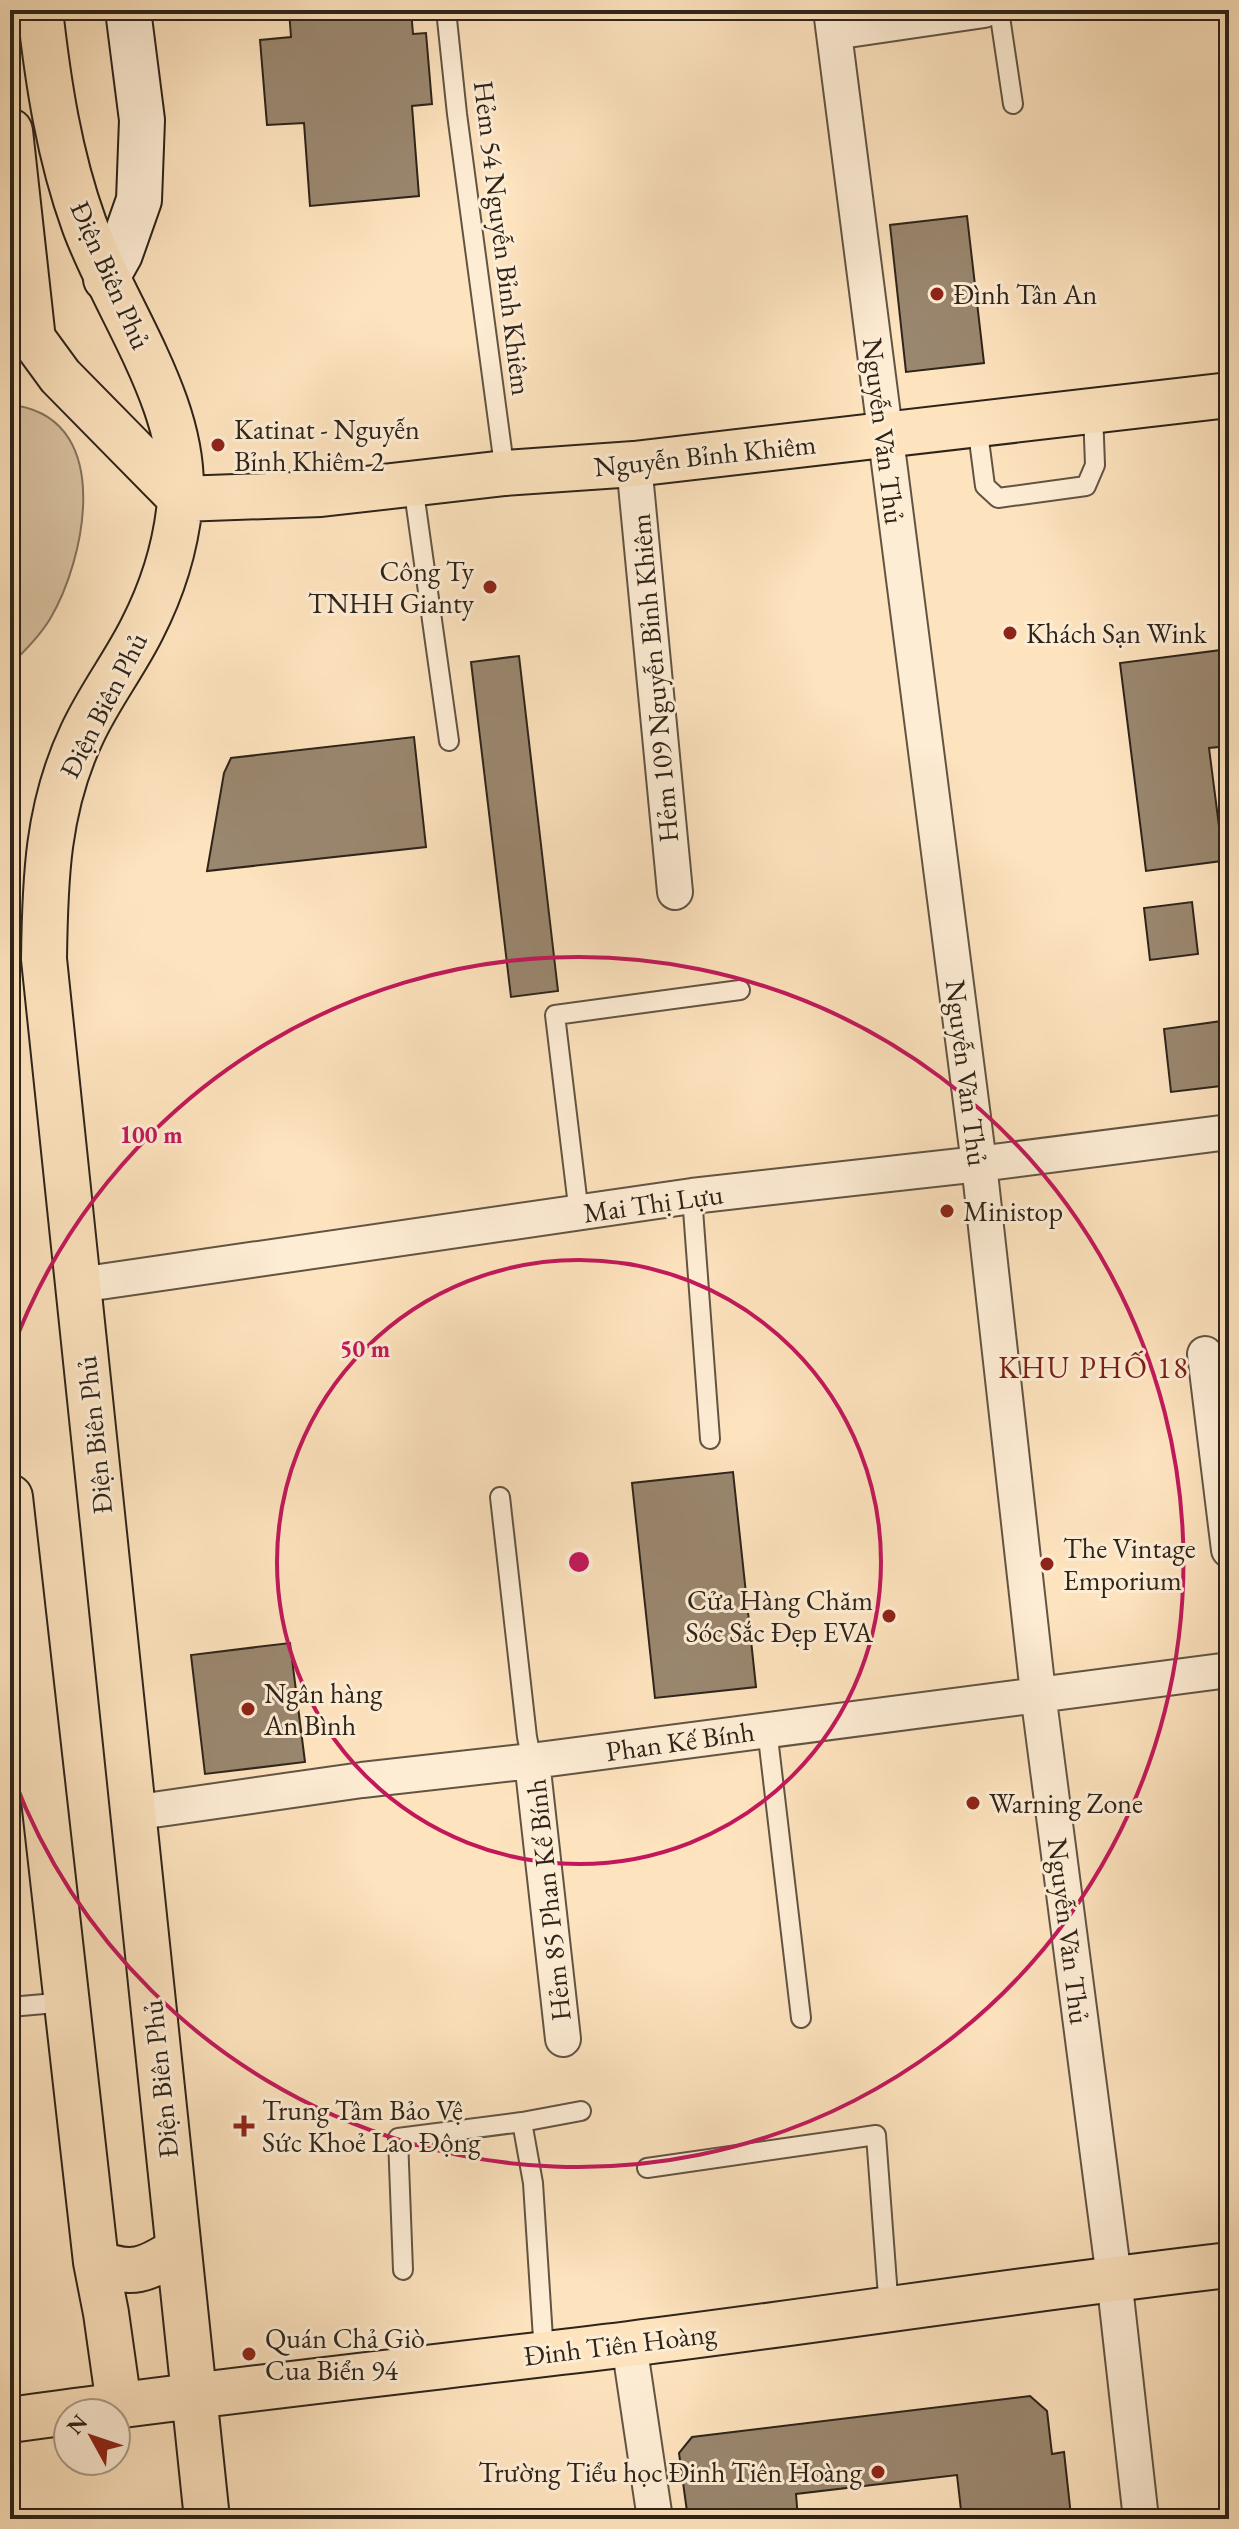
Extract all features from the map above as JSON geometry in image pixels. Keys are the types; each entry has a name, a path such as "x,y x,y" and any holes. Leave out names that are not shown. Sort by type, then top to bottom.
{"main road":[{"name":"Điện Biên Phủ","path":"42,29 53,108 66,166 106,279 161,390 171,421 181,499"},
{"path":"10,131 33,339"},
{"path":"10,300 60,376 181,499"},
{"name":"Nguyễn Bỉnh Khiêm","path":"181,499 321,494 505,473 634,464 1229,395"},
{"name":"Ðiện Biên Phủ","path":"181,499 159,591 143,628 87,724 65,775 47,858 44,959 178,2250 196,2395"},
{"path":"10,1497 96,2262 118,2397"},
{"path":"96,2262 117,2271 141,2270 178,2250"},
{"name":"Đinh Tiên Hoàng","path":"132,2403 629,2344 1229,2265"},
{"path":"196,2395 207,2519"},
{"name":"Đinh Tiên Hoàng","path":"10,2420 52,2414"}],"street":[{"path":"106,279 120,254 139,200 142,120 128,10"},
{"path":"833,21 984,10"},
{"name":"Nguyễn Văn Thủ","path":"833,21 979,1164 1038,1693 1114,2278 1141,2519"},
{"name":"Hẻm 109 Nguyễn Bỉnh Khiêm","path":"634,464 675,892"},
{"name":"Mai Thị Lựu","path":"79,1285 692,1196 1229,1132"},
{"path":"1205,1354 1229,1550"},
{"name":"Phan Kế Bính","path":"132,1813 362,1780 532,1761 1229,1670"},
{"name":"Hẻm 85 Phan Kế Bính","path":"532,1761 563,2039"},
{"path":"629,2344 655,2519"}],"lane":[{"name":"Hẻm 54 Nguyễn Bỉnh Khiêm","path":"446,10 505,473"},
{"path":"999,10 1013,104"},
{"path":"977,425 985,486 998,498 1086,486 1095,465 1093,412"},
{"path":"413,485 449,741"},
{"path":"579,1214 555,1015 740,990"},
{"path":"692,1196 710,1439"},
{"path":"500,1497 532,1761"},
{"path":"767,1729 801,2018"},
{"path":"10,2007 67,2002"},
{"path":"403,2270 398,2138 581,2111"},
{"path":"522,2122 533,2183 544,2354"},
{"path":"647,2168 876,2135 889,2310"}],"shaded area":[{"path":"19,406 49,418 69,439 80,466 83,497 81,530 63,594 41,632 10,665 10,407"}],"building":[{"path":"289,10 411,10 413,34 426,33 432,104 412,106 419,196 310,206 304,123 267,125 260,40 291,37"},
{"name":"Đình Tân An","path":"967,216 984,363 906,372 890,225"},
{"path":"1229,649 1229,746 1209,748 1219,826 1229,824 1229,860 1146,871 1120,663"},
{"path":"519,656 558,991 511,997 471,662"},
{"path":"414,737 426,847 207,871 224,773 231,758"},
{"path":"1192,902 1198,954 1150,960 1144,908"},
{"path":"1229,1020 1229,1085 1171,1092 1164,1029"},
{"path":"733,1472 756,1687 655,1698 632,1483"},
{"name":"Ngân hàng An Bình","path":"290,1643 305,1762 205,1774 191,1655"},
{"path":"1030,2396 1047,2411 1052,2454 1064,2452 1071,2516 962,2519 957,2475 796,2494 798,2519 688,2519 679,2453 692,2437"}],"place":[{"name":"Đình Tân An","path":"937,294"},
{"name":"Katinat - Nguyễn Bỉnh Khiêm 2","path":"218,445"},
{"name":"Công Ty TNHH Gianty","path":"490,587"},
{"name":"Khách Sạn Wink","path":"1010,633"},
{"name":"Ministop","path":"947,1211"},
{"name":"The Vintage Emporium","path":"1047,1564"},
{"name":"Cửa Hàng Chăm Sóc Sắc Đẹp EVA","path":"889,1616"},
{"name":"Ngân hàng An Bình","path":"248,1709"},
{"name":"Warning Zone","path":"973,1803"},
{"name":"Trung Tâm Bảo Vệ Sức Khoẻ Lao Động","path":"244,2126"},
{"name":"Quán Chả Giò Cua Biển 94","path":"249,2354"},
{"name":"Trường Tiểu học Đinh Tiên Hoàng","path":"878,2472"}],"district":[{"name":"KHU PHỐ 18","path":"1094,1367"}]}
